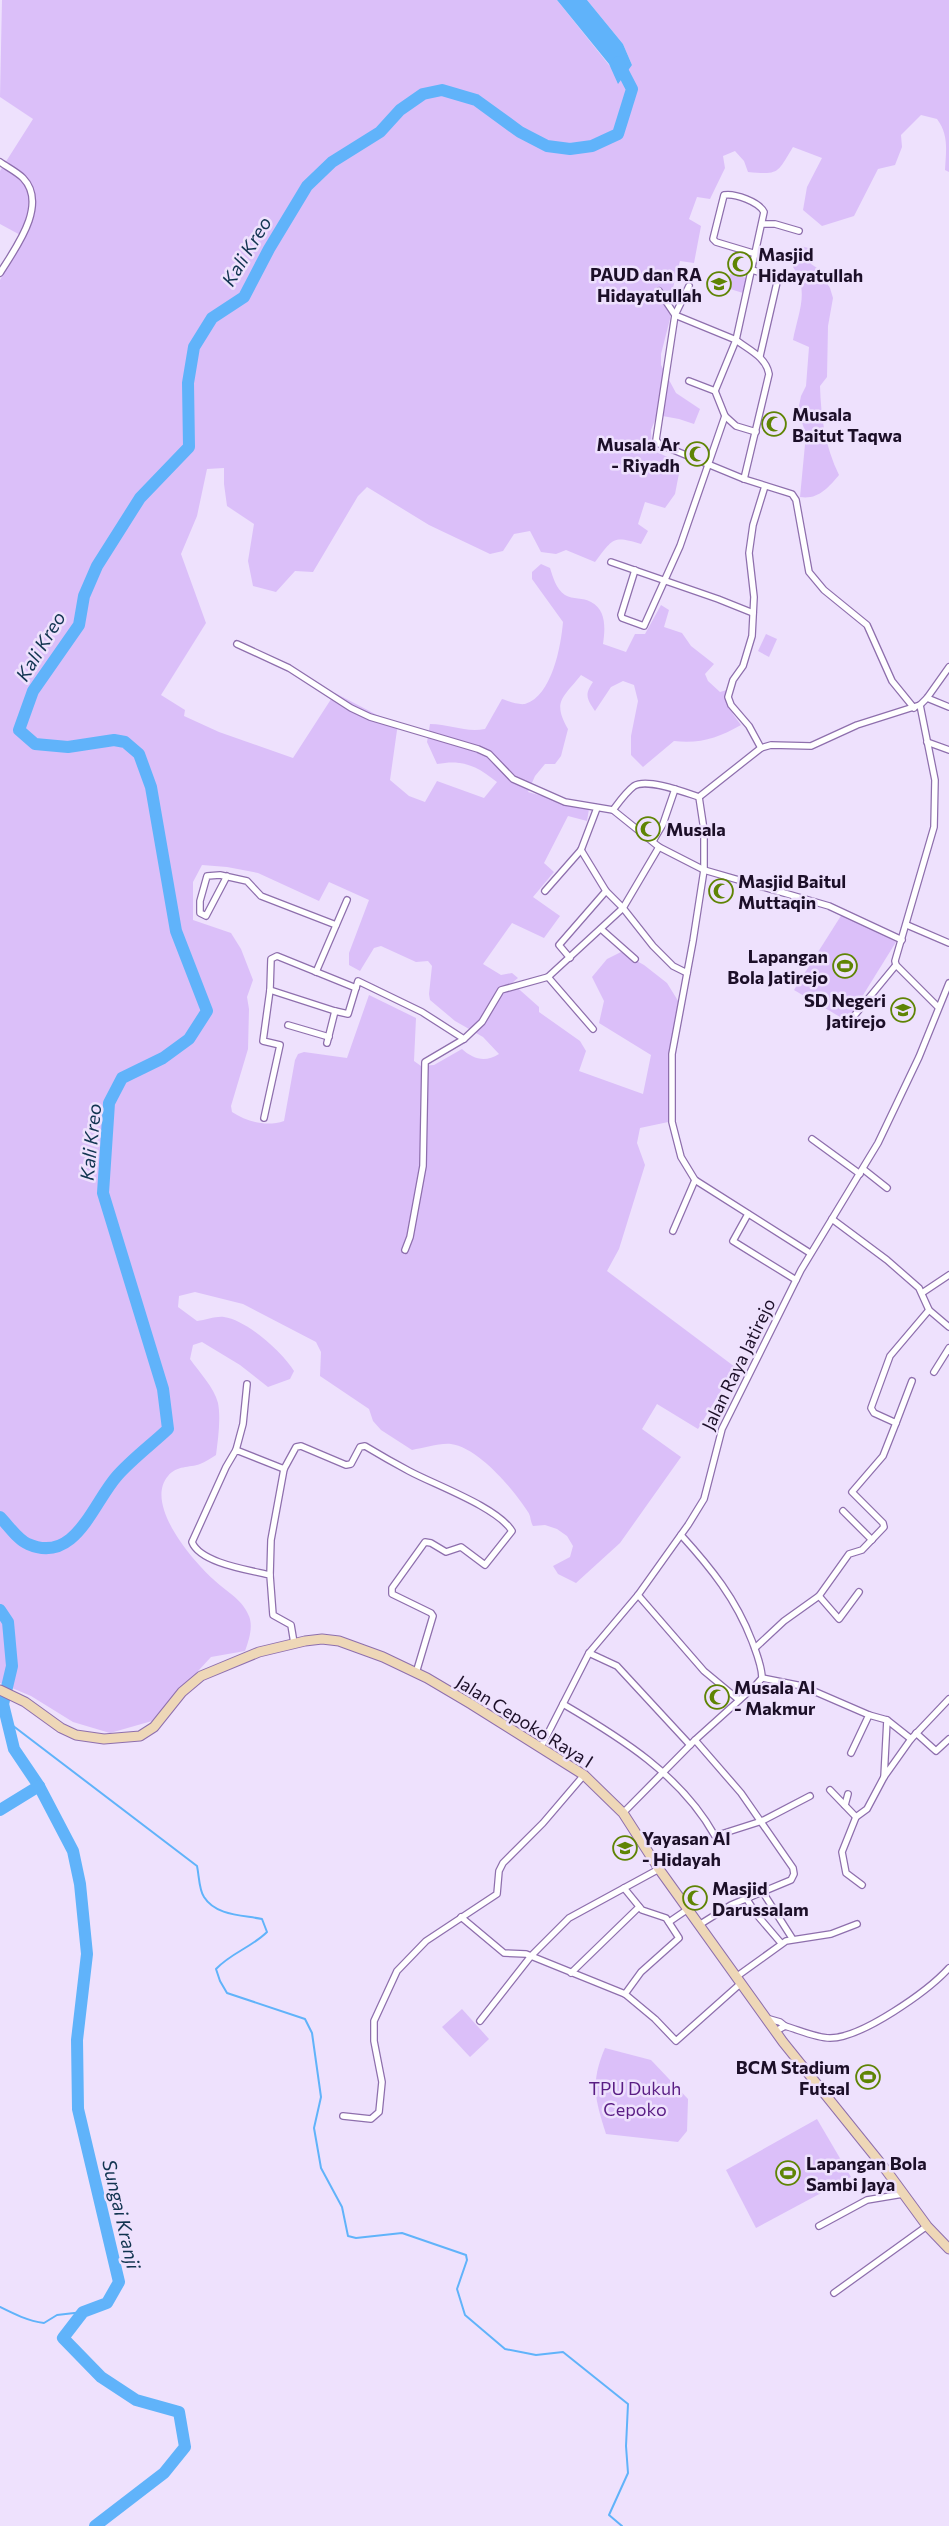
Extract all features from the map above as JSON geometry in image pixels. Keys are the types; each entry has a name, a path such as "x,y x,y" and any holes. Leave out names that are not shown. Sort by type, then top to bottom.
{"main road":[{"name":"Jalan Cepoko Raya I","path":"0,1690 26,1702 61,1728 76,1735 104,1739 140,1736 154,1727 182,1692 202,1676 230,1662 294,1644 322,1639 339,1641 416,1673 541,1747 584,1775 623,1813 659,1869 738,1981 927,2226 949,2249"}],"street":[{"path":"0,162 23,178 31,198 31,213 24,237 0,274"},
{"path":"756,254 716,242 713,239 722,196 731,194 759,206 764,212 756,254 736,340 715,391 725,416 736,426 756,432"},
{"path":"762,224 775,224 799,231"},
{"path":"752,270 778,278 760,356"},
{"path":"689,286 675,315 656,440 663,447 709,466 792,494 795,497 809,572 824,590 867,625 892,681 917,706 928,742 935,780 934,827 907,925 896,957 896,965 854,1016"},
{"path":"659,291 675,315 736,340 760,356 765,362 769,374 744,479"},
{"path":"689,381 715,391"},
{"path":"636,570 621,615 622,618 646,625 680,546 725,416"},
{"path":"761,748 749,726 731,705 728,697 733,680 743,666 752,636 753,613 749,553 753,525 765,486"},
{"path":"611,562 664,582 718,598 753,613"},
{"path":"237,644 289,668 351,708 370,717 478,749 489,754 513,779 565,802 613,810 659,847 704,870 829,906 902,940"},
{"path":"699,796 761,748 771,745 811,746 857,725 917,706 928,698 949,667"},
{"path":"928,698 949,708"},
{"path":"928,742 949,750"},
{"path":"613,810 632,787 640,783 675,789 699,796"},
{"path":"653,841 663,824 675,789"},
{"path":"699,796 704,830 704,870 672,1054 672,1122 681,1157 695,1180 703,1187 810,1253"},
{"path":"545,891 581,850 597,808"},
{"path":"405,1250 410,1237 423,1166 425,1062 464,1039 487,1016 501,990 548,977 570,958 623,908 659,847"},
{"path":"581,850 606,891 623,908 653,946 673,966 687,973"},
{"path":"227,876 211,910 206,916 200,913 200,901 207,876 227,876 247,881 261,896 336,925"},
{"path":"570,958 559,945 606,891"},
{"path":"316,972 348,900"},
{"path":"907,925 949,943"},
{"path":"601,929 635,959"},
{"path":"264,1118 280,1045 263,1041 270,990 271,959 277,956 356,988"},
{"path":"896,965 938,1007"},
{"path":"548,977 593,1029"},
{"path":"270,990 348,1014 358,980 362,981 422,1012 464,1039"},
{"name":"Jalan Raya Jatirejo","path":"541,1747 589,1653 638,1595 704,1499 722,1429 810,1253 861,1172 898,1103 949,983"},
{"path":"288,1025 328,1040 335,1011"},
{"path":"812,1139 887,1188"},
{"path":"672,1231 695,1180"},
{"path":"748,1214 733,1241 796,1280"},
{"path":"832,1219 887,1260 922,1293 928,1310 949,1327"},
{"path":"922,1293 949,1275"},
{"path":"896,1423 874,1413 871,1408 890,1356 928,1310"},
{"path":"934,1372 949,1348"},
{"path":"755,1648 784,1621 819,1596 849,1554 862,1550 884,1525 852,1492 883,1456 912,1381"},
{"path":"246,1384 243,1424 236,1450 226,1467 192,1542 194,1547 209,1558 270,1575"},
{"path":"294,1644 291,1625 272,1614 270,1540 284,1469 296,1447 301,1446 346,1465 351,1464 361,1446 365,1446 410,1472 466,1498 512,1529 512,1533 485,1565 461,1547 446,1552 431,1543 425,1542 392,1588 392,1594 431,1613 433,1616 416,1673"},
{"path":"236,1450 284,1469"},
{"path":"843,1511 872,1540"},
{"path":"681,1535 730,1595 755,1648 762,1678"},
{"path":"819,1596 839,1619 859,1592"},
{"path":"638,1595 704,1671 740,1700"},
{"path":"589,1653 617,1666 690,1745"},
{"path":"623,1813 695,1740 762,1678"},
{"path":"762,1678 802,1686 869,1715 886,1720 911,1739"},
{"path":"862,1885 846,1873 842,1858 842,1852 856,1817 867,1809 884,1777 911,1739 949,1699"},
{"path":"563,1704 607,1731 663,1772 695,1806 715,1836 762,1821 810,1796"},
{"path":"851,1753 869,1715"},
{"path":"884,1777 886,1720"},
{"path":"916,1733 936,1751 949,1739"},
{"path":"695,1740 762,1821 793,1868 794,1874 790,1880 746,1898 699,1926"},
{"path":"343,2116 371,2119 379,2112 382,2082 374,2041 374,2020 402,1964 421,1945 497,1894 499,1871 503,1864 543,1823 584,1775"},
{"path":"830,1790 845,1804 848,1811 856,1817"},
{"path":"845,1804 848,1794"},
{"path":"480,2021 531,1956 569,1918 659,1869"},
{"path":"624,1888 639,1907 646,1912 663,1916 679,1936 678,1940 641,1972 625,1994"},
{"path":"762,1891 792,1938"},
{"path":"746,1898 756,1915 781,1943"},
{"path":"571,1973 639,1907"},
{"path":"669,1922 688,1908"},
{"path":"461,1917 500,1951 531,1956 625,1994 655,2019 676,2041 738,1981 781,1943 792,1938 831,1934 857,1924"},
{"path":"766,2018 780,2022 785,2026 829,2038 842,2037 896,2010 924,1992 949,1968"},
{"path":"776,2031 785,2026"},
{"path":"819,2226 867,2200 902,2194"},
{"path":"834,2293 927,2226"}],"green space":[{"path":"2,0 557,0 613,70 632,65 623,44 587,0 949,0 949,172 945,170 946,143 941,125 937,119 921,115 901,135 902,147 895,165 878,169 854,216 822,226 803,210 807,187 822,158 793,147 780,167 766,173 748,172 744,161 735,151 723,156 725,168 710,199 697,197 689,219 701,226 694,263 680,261 670,299 670,319 661,354 661,365 676,393 700,409 694,424 657,415 651,430 652,450 681,463 675,494 665,508 645,502 638,524 648,531 641,544 624,540 614,541 595,562 566,550 556,554 541,552 530,531 514,534 503,551 490,554 429,525 367,487 358,496 313,572 295,571 276,592 253,586 248,561 254,524 227,506 224,468 207,469 197,516 181,554 206,623 161,695 185,710 184,716 219,732 293,758 335,693 377,715 398,723 390,780 409,796 425,802 437,781 484,798 497,782 469,765 455,762 437,764 427,742 430,724 471,730 485,729 502,699 525,704 542,691 548,681 557,656 563,622 532,579 532,572 541,564 550,568 557,586 565,595 571,598 588,600 600,610 604,621 603,644 626,652 635,634 645,634 661,605 669,610 664,627 682,633 691,646 714,664 705,674 708,681 720,692 727,690 728,704 741,725 701,741 674,741 643,767 631,755 631,736 638,701 634,685 623,681 611,687 595,711 588,697 588,690 593,682 581,675 565,695 560,706 563,720 568,729 561,756 555,764 545,764 535,776 528,792 589,809 587,821 568,816 544,863 554,872 533,897 560,916 544,938 512,923 483,964 501,975 512,973 518,978 512,983 539,1007 539,1012 580,1041 586,1051 579,1071 643,1094 651,1055 599,1023 604,1001 592,977 607,959 621,952 644,965 667,983 680,1004 670,1058 673,1121 640,1128 637,1143 645,1165 619,1249 607,1271 735,1367 698,1429 657,1404 642,1429 681,1457 620,1543 576,1583 558,1574 553,1566 570,1557 573,1546 567,1536 557,1529 545,1525 533,1526 529,1514 514,1492 484,1461 473,1453 451,1444 412,1450 381,1430 373,1421 369,1409 320,1376 321,1352 316,1342 243,1304 195,1292 179,1296 178,1307 197,1321 224,1317 243,1324 264,1338 282,1355 294,1371 290,1379 268,1387 240,1365 202,1342 193,1345 190,1359 210,1385 218,1403 219,1422 216,1455 200,1464 179,1468 172,1472 162,1488 162,1501 166,1516 183,1545 217,1583 242,1604 250,1618 251,1628 245,1651 211,1657 152,1721 110,1733 73,1722 31,1696 0,1683 0,280 24,237 0,224 0,171 33,119 0,97","holes":["202,865 227,867 258,873 319,901 329,882 369,900 349,953 349,965 360,971 374,948 381,946 416,962 428,961 432,966 430,1000 455,1021 483,1037 499,1054 494,1057 479,1059 462,1049 434,1065 421,1066 414,1061 416,1018 369,995 347,1058 304,1052 298,1054 295,1060 284,1121 271,1124 257,1123 232,1112 231,1106 248,1049 249,1009 247,997 253,980 241,949 231,933 193,920 193,882"]},
{"path":"799,246 814,249 811,264 817,268 830,288 833,298 828,326 827,377 820,386 825,432 830,453 839,475 822,492 812,497 800,497 806,434 798,411 801,396 806,386 809,347 793,340 802,294 798,276 793,267"},
{"path":"730,274 747,278 743,293 727,288"},
{"path":"766,634 777,639 769,657 758,651"},
{"name":"Lapangan Bola Jatirejo","path":"844,911 896,942 847,1021 794,990"},
{"path":"462,2009 489,2039 470,2057 442,2027"},
{"name":"TPU Dukuh Cepoko","path":"605,2048 651,2060 688,2099 687,2131 678,2142 606,2134 599,2111 596,2091 597,2071"},
{"name":"Lapangan Bola Sambi Jaya","path":"817,2119 851,2177 756,2228 726,2170"}],"water":[{"path":"557,0 587,0 623,44 632,65 618,84 609,64"}],"waterway":[{"name":"Kali Kreo","path":"0,1517 24,1542 44,1548 58,1546 70,1539 81,1528 117,1476 168,1429 163,1389 103,1193 109,1103 122,1078 163,1058 189,1039 207,1011 176,931 151,787 139,754 125,742 114,740 68,747 35,744 19,730 33,691 79,625 84,596 97,566 140,498 189,447 188,383 194,347 212,318 244,297 269,249 307,186 332,162 380,132 400,110 423,94 442,90 476,100 520,132 547,146 570,149 592,146 618,134 632,89 618,62"},
{"name":"Sungai Kranji","path":"0,1610 8,1622 12,1666 3,1704 14,1749 39,1786 73,1851 80,1884 87,1954 77,2040 78,2109 119,2282 107,2303 83,2312 63,2338 101,2377 136,2400 179,2412 185,2447 164,2473 95,2526"},
{"path":"8,1722 197,1866 201,1890 204,1897 215,1908 230,1914 262,1919 267,1932 216,1969 227,1993 305,2019 312,2033 321,2097 314,2128 321,2168 342,2207 348,2236 356,2238 402,2233 466,2255 467,2260 457,2289 465,2315 505,2349 536,2355 563,2352 628,2404 626,2446 628,2473 609,2515 622,2526"},
{"path":"0,1810 39,1786"},
{"path":"0,2307 16,2315 44,2323 57,2315 83,2312"}],"place":[{"name":"Masjid Hidayatullah","path":"740,264"},
{"name":"PAUD dan RA Hidayatullah","path":"719,284"},
{"name":"Musala Baitut Taqwa","path":"774,424"},
{"name":"Musala Ar - Riyadh","path":"697,454"},
{"name":"Musala","path":"648,829"},
{"name":"Masjid Baitul Muttaqin","path":"721,891"},
{"name":"Lapangan Bola Jatirejo","path":"845,966"},
{"name":"SD Negeri Jatirejo","path":"903,1010"},
{"name":"Musala Al - Makmur","path":"717,1697"},
{"name":"Yayasan Al - Hidayah","path":"625,1848"},
{"name":"Masjid Darussalam","path":"695,1898"},
{"name":"BCM Stadium Futsal","path":"868,2077"},
{"name":"Lapangan Bola Sambi Jaya","path":"788,2173"}]}
